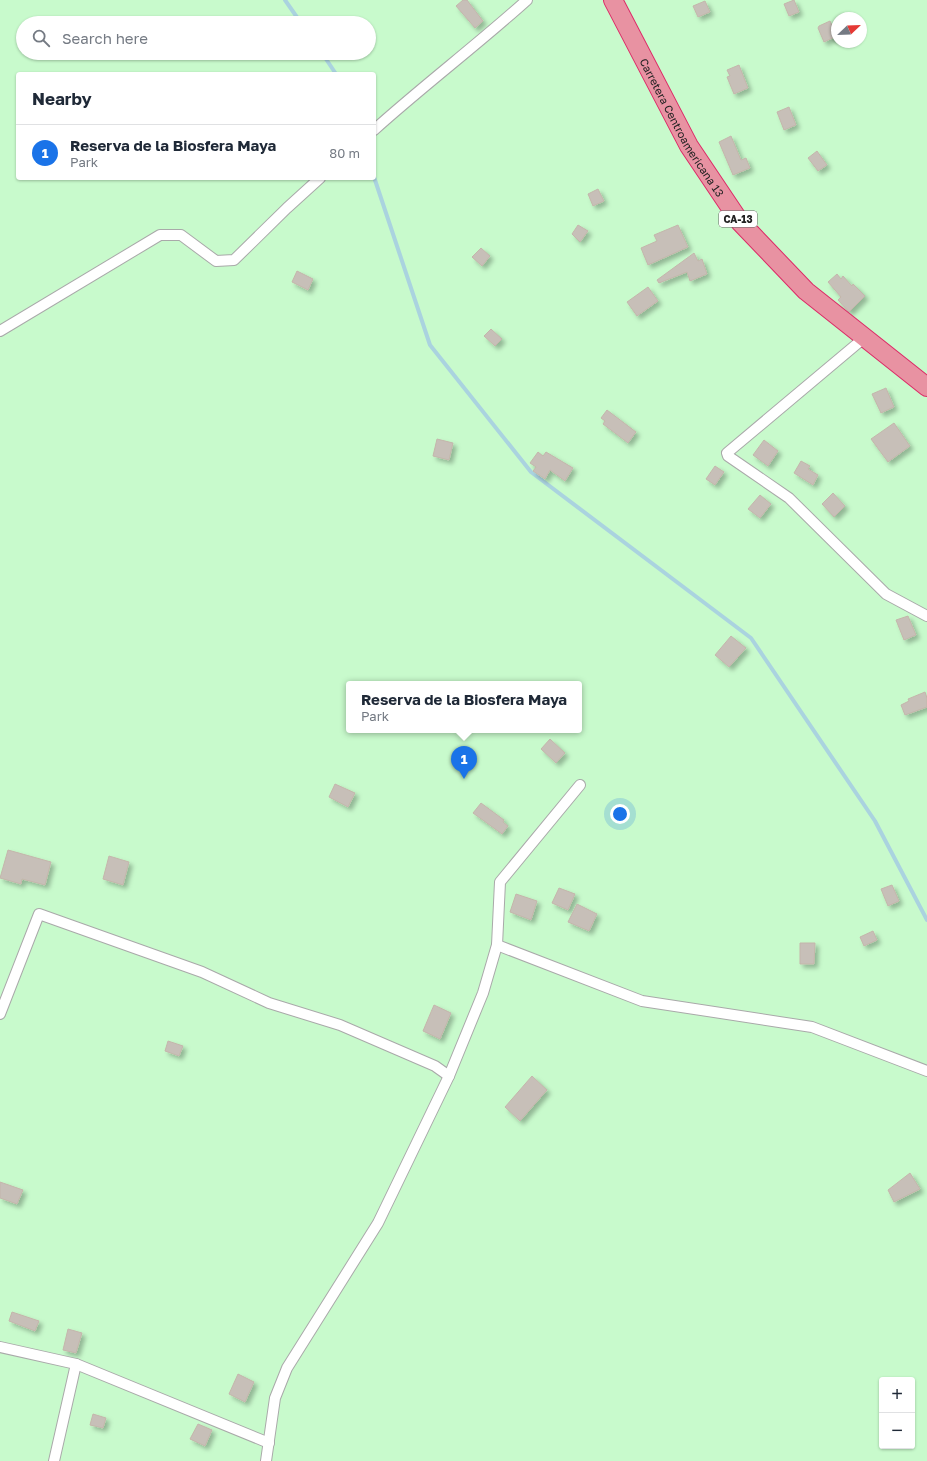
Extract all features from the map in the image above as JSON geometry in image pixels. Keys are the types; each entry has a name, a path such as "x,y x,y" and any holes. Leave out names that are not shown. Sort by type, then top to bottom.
{"highway":[{"name":"Carretera Centroamericana 13","path":"613,0 689,146 740,222 806,291 927,387"}],"street":[{"path":"376,128 418,91 489,35 527,0"},
{"path":"0,331 160,236 181,235 216,261 234,260 318,180"},
{"path":"864,338 727,453 728,456 789,498 886,594 927,616"},
{"path":"266,1461 275,1398 287,1368 378,1224 449,1076 483,993 496,945 500,882 580,785"},
{"path":"0,1014 39,914 202,972 269,1003 340,1024 435,1066 449,1076"},
{"path":"496,945 642,1001 812,1026 927,1071"},
{"path":"0,1347 76,1364 269,1444"},
{"path":"54,1461 76,1364"}],"green space":[{"path":"0,0 927,0 927,1461 0,1461"}],"building":[{"path":"463,0 467,0 483,21 475,28 456,6"},
{"path":"794,0 799,12 789,16 784,4"},
{"path":"705,1 710,12 698,17 693,6"},
{"path":"830,21 831,39 824,42 818,28 819,26"},
{"path":"739,65 748,88 734,94 727,77 730,76 727,70"},
{"path":"789,107 796,125 784,130 777,112"},
{"path":"731,136 741,160 746,158 750,168 733,175 719,142"},
{"path":"817,151 827,165 818,171 808,158"},
{"path":"598,189 604,201 593,206 588,194"},
{"path":"578,225 588,231 580,242 572,234"},
{"path":"678,225 688,247 648,265 641,248 657,241 654,235"},
{"path":"481,248 490,256 482,266 472,257"},
{"path":"694,253 698,261 702,259 707,274 690,281 687,272 659,283 657,280"},
{"path":"297,271 313,279 308,290 292,282"},
{"path":"837,274 841,279 843,276 852,286 853,284 865,296 849,312 838,300 841,297 828,282"},
{"path":"648,287 658,301 637,316 627,302"},
{"path":"491,329 502,339 495,346 484,336"},
{"path":"886,388 894,407 881,413 872,394"},
{"path":"607,410 636,432 628,443 603,424 605,421 601,418"},
{"path":"894,423 910,446 888,462 871,439"},
{"path":"437,439 453,443 449,460 433,456"},
{"path":"764,440 778,451 768,466 753,455"},
{"path":"538,452 543,456 546,452 573,468 565,481 550,470 545,479 533,471 536,467 530,463"},
{"path":"801,461 810,466 808,469 818,475 813,485 794,473"},
{"path":"715,466 724,472 715,485 706,479"},
{"path":"833,493 845,506 834,517 822,504"},
{"path":"760,495 771,504 760,518 748,509"},
{"path":"908,616 916,635 904,640 896,620"},
{"path":"731,636 746,648 729,667 715,655"},
{"path":"925,692 927,707 905,715 901,705 909,701 908,699"},
{"path":"550,739 565,753 556,763 541,749"},
{"path":"335,784 355,793 348,807 329,797"},
{"path":"481,803 504,820 503,822 508,826 502,834 473,813"},
{"path":"8,850 51,862 45,885 22,879 21,884 0,878"},
{"path":"109,856 129,862 123,885 103,879"},
{"path":"892,885 899,901 888,906 881,889"},
{"path":"559,888 575,894 568,910 552,903"},
{"path":"516,894 537,901 531,920 510,912"},
{"path":"577,904 597,914 589,931 568,922"},
{"path":"873,931 877,940 864,946 860,937"},
{"path":"800,943 815,943 814,964 800,964"},
{"path":"434,1005 451,1013 440,1039 423,1031"},
{"path":"168,1041 183,1046 179,1056 165,1051"},
{"path":"532,1076 547,1090 520,1121 505,1107"},
{"path":"910,1173 920,1189 894,1202 888,1190"},
{"path":"0,1182 23,1190 17,1204 0,1198"},
{"path":"12,1312 39,1321 35,1331 9,1321"},
{"path":"68,1329 82,1333 76,1353 63,1350"},
{"path":"238,1374 254,1382 245,1402 229,1394"},
{"path":"93,1414 106,1418 103,1428 90,1425"},
{"path":"198,1424 212,1430 205,1446 190,1439"}],"waterway":[{"path":"285,0 296,16"},
{"path":"327,60 335,72"},
{"path":"375,180 430,345 531,472 751,638 875,821 927,920"}],"place":[{"name":"Reserva de la Biosfera Maya","path":"464,779"}]}
